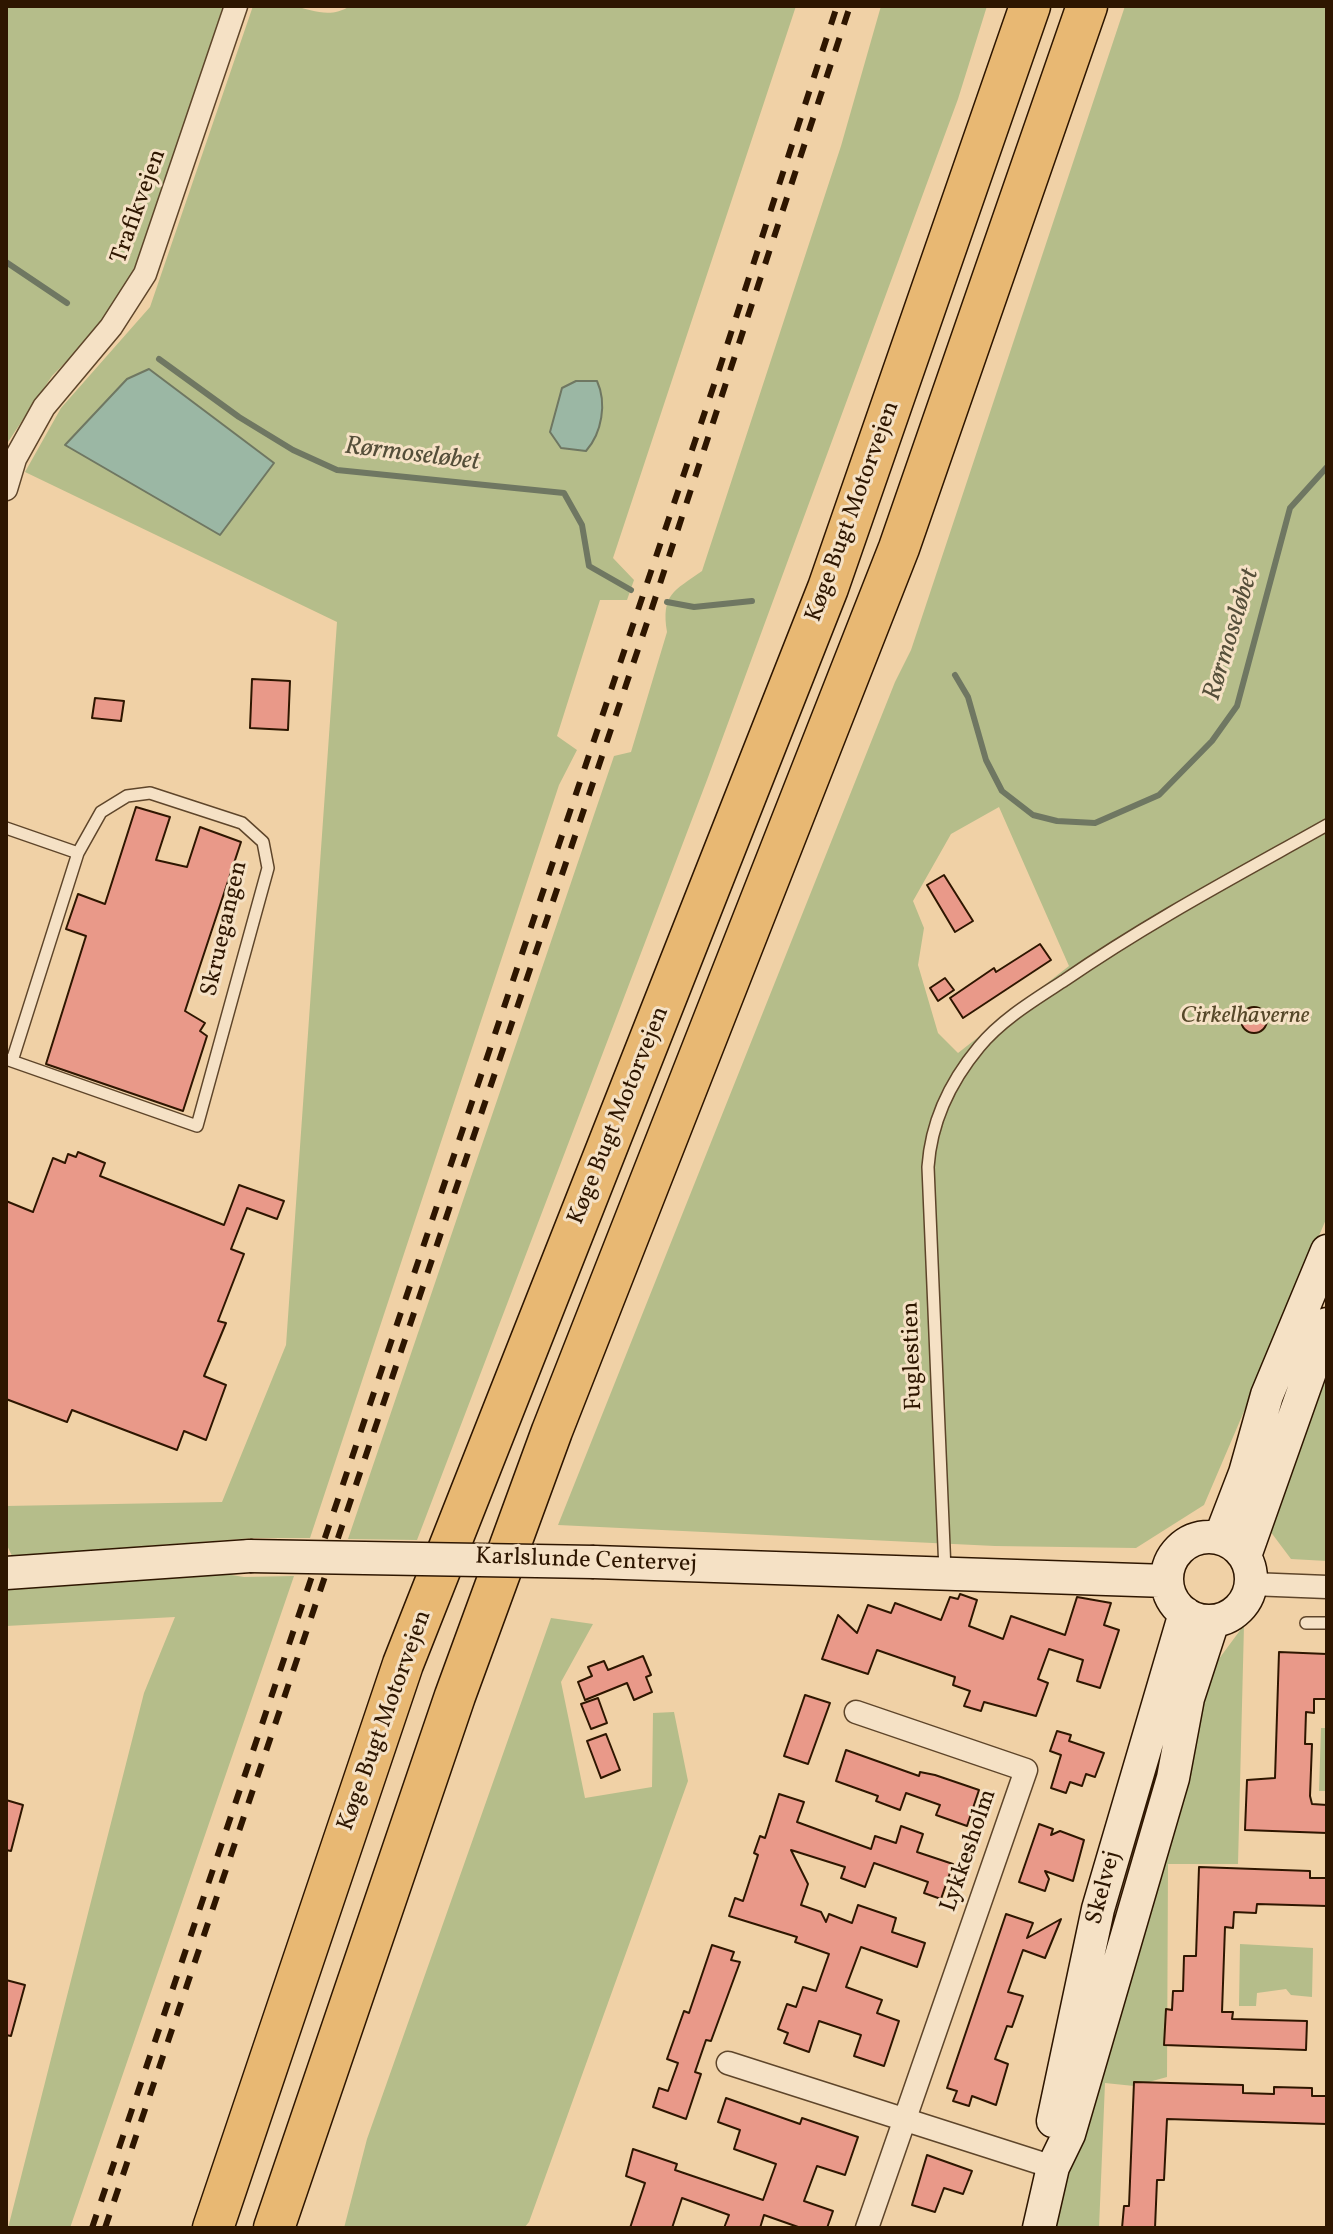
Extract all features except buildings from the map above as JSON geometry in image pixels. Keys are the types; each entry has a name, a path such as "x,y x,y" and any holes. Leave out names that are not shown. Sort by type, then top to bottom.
{"highway":[{"name":"Køge Bugt Motorvejen","path":"213,2228 403,1664 828,588 1030,6"},
{"path":"274,2228 445,1725 525,1505 899,548 1087,6"}],"street":[{"name":"Trafikvejen","path":"6,489 15,459 44,407 111,327 145,274 236,6"},
{"path":"1327,1251 1267,1395 1245,1473 1239,1559 1246,1599 1233,1613 1199,1617 1175,1603 1167,1581 1170,1563 1183,1545 1202,1537 1239,1559 1327,1587"},
{"path":"1239,1559 1327,1324"},
{"name":"Karlslunde Centervej","path":"6,1573 250,1556 594,1562 1167,1581"},
{"name":"Skelvej","path":"1039,2228 1053,2167 1051,2130 1098,1909 1199,1617"},
{"name":"Lykkesholm","path":"856,1712 1026,1770 867,2228"},
{"path":"728,2063 1053,2167"}],"lane":[{"name":"Skruegangen","path":"150,793 242,823 263,842 268,868 197,1126 9,1060 78,853 101,812 127,796 150,793"},
{"name":"Fuglestien","path":"945,1575 928,1167 930,1134 953,1083 981,1045 1023,1009 1112,948 1327,825"},
{"path":"6,828 78,853"},
{"path":"1306,1623 1327,1623"}],"green space":[{"path":"288,5 328,13 350,6 796,6 613,558 634,580 627,600 600,600 557,736 577,750 559,785 310,1538 254,1538 12,1556 6,1543 6,1506 222,1502 286,1345 337,622 25,472 61,408 150,307 253,6"},
{"path":"6,6 223,6 142,258 108,320 52,376 6,445"},
{"path":"881,6 987,6 958,99 707,780 417,1540 348,1539 614,756 631,752 667,632 668,601 677,589 702,571 841,146"},
{"name":"Cirkelhaverne","path":"1125,6 1327,6 1327,1217 1204,1505 1136,1548 995,1546 558,1525 895,682 911,650","holes":["999,807 1069,966 958,1053 938,1033 918,965 924,928 913,901 951,834"]},
{"path":"1327,1355 1327,1561 1291,1559 1267,1527"},
{"path":"195,1569 244,1577 294,1576 70,2228 8,2228 144,1693 175,1617 6,1626 6,1585"},
{"path":"551,1618 593,1624 561,1682 585,1798 652,1787 653,1713 674,1712 688,1781 529,2222 524,2228 344,2228 367,2139"},
{"path":"1244,1625 1238,1864 1168,1864 1167,2077 1134,2086 1105,2083 1099,2228 1051,2228 1210,1671"},
{"path":"1321,1728 1327,1728 1327,1791 1319,1791"},
{"path":"1240,1944 1313,1948 1312,1997 1291,1995 1286,1989 1257,1993 1256,2006 1239,2006"}],"shaded area":[{"path":"149,369 274,463 220,535 65,445 127,379"},
{"path":"576,381 597,381 602,399 599,427 586,451 561,448 550,432 562,388"}],"waterway":[{"name":"Rørmoseløbet","path":"6,262 67,303"},
{"name":"Rørmoseløbet","path":"159,359 239,417 293,450 337,470 564,493 582,525 589,566 631,590"},
{"name":"Rørmoseløbet","path":"955,675 968,697 986,760 1002,791 1033,815 1057,821 1095,823 1159,795 1212,741 1237,706 1290,508 1327,467"},
{"name":"Rørmoseløbet","path":"667,602 694,607 752,601"}],"railway":[{"path":"92,2228 719,370 837,6"},
{"path":"105,2228 652,608 850,6"}]}
